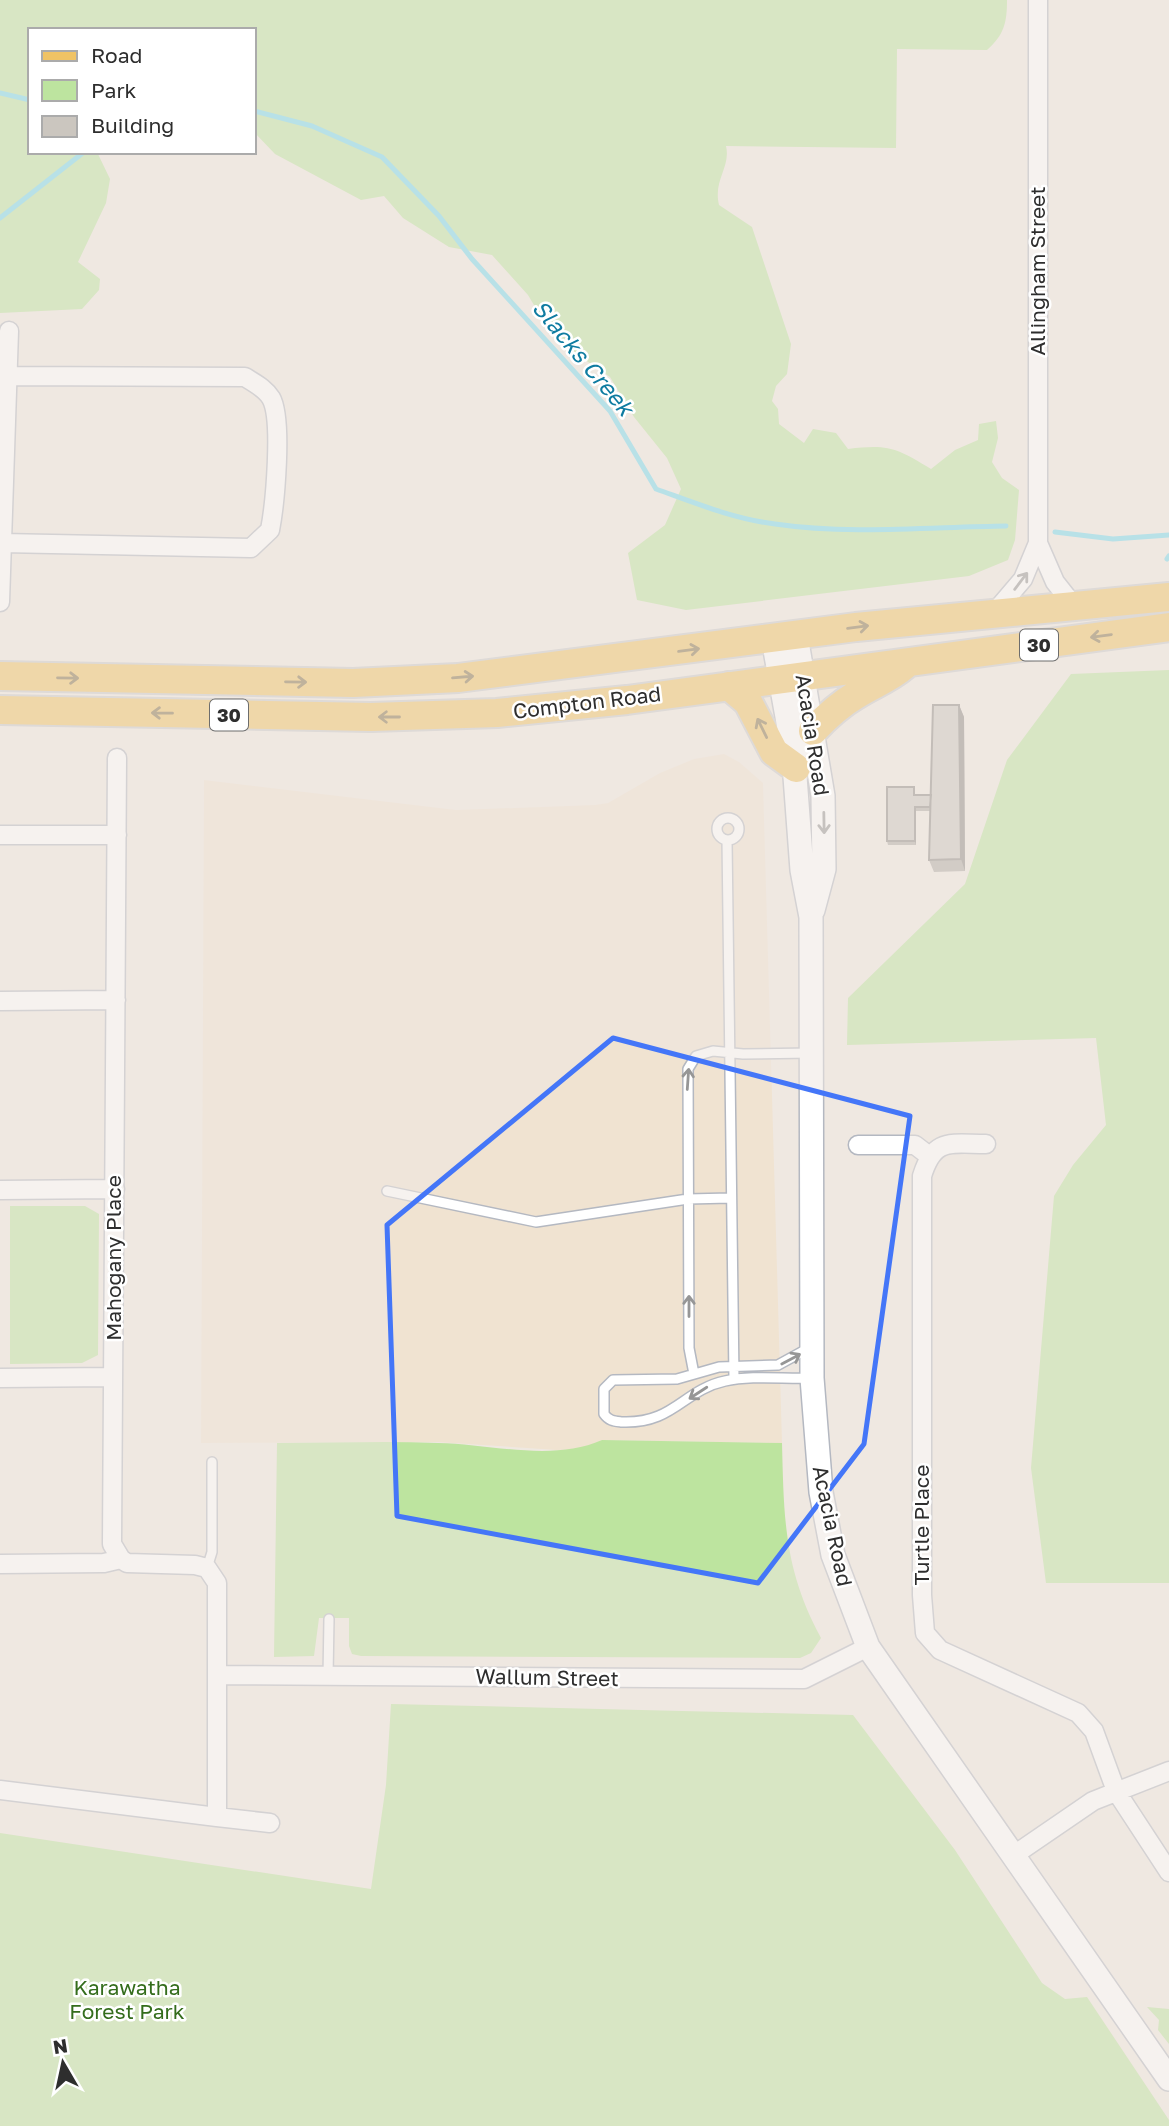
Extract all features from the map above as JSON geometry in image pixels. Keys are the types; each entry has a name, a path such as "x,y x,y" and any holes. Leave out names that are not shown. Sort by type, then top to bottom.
{"main road":[{"name":"Compton Road","path":"0,677 395,682 545,669 785,637 994,613 1169,597"},
{"name":"Compton Road","path":"0,710 371,717 457,716 541,710 1169,627"},
{"path":"813,731 831,711 889,679 909,662"},
{"path":"729,686 748,702 774,752 796,768"}],"street":[{"name":"Allingham Street","path":"994,613 1023,579 1038,543 1038,0"},
{"path":"0,602 9,331"},
{"path":"2,544 251,548 270,530 278,416 271,398 263,388 245,377 8,376"},
{"name":"Allingham Street","path":"1038,543 1055,582 1074,606"},
{"name":"Acacia Road","path":"785,637 791,678 802,870 811,917 811,1346 817,1457 828,1527 849,1603 868,1647 1169,2079"},
{"name":"Acacia Road","path":"791,678 813,731 822,779 824,869 811,917"},
{"name":"Mahogany Place","path":"117,758 112,1544 121,1559"},
{"path":"0,835 117,835"},
{"path":"0,1001 116,1000"},
{"path":"858,1145 915,1145 928,1155 943,1144 986,1144"},
{"name":"Turtle Place","path":"928,1155 922,1176 922,1595 925,1633 940,1650 1078,1713 1088,1721 1116,1791 1169,1872"},
{"path":"0,1190 115,1189"},
{"path":"0,1378 113,1377"},
{"path":"0,1564 104,1563 121,1559 142,1566 195,1565 207,1568 217,1583 217,1817"},
{"name":"Wallum Street","path":"218,1675 804,1679 868,1647"},
{"path":"1014,1855 1094,1801 1169,1771"},
{"path":"0,1790 270,1823"}],"lane":[{"path":"727,840 734,1380"},
{"path":"694,1374 690,1348 688,1069 700,1054 713,1051 812,1053"},
{"path":"387,1191 536,1222 688,1199 730,1198"},
{"path":"811,1346 778,1365 733,1366 677,1379 609,1382 604,1389 605,1417 613,1421 640,1422 661,1417 711,1385 734,1380 813,1378"},
{"path":"207,1568 212,1552 212,1462"},
{"path":"328,1676 329,1619"}],"highlighted area":[{"path":"613,1038 910,1116 864,1444 758,1583 397,1516 387,1225"}],"shaded area":[{"path":"724,754 739,762 763,783 782,1443 602,1440 582,1449 557,1450 437,1442 201,1443 204,780 456,810 595,805 608,803 660,773 694,759"}],"green space":[{"path":"0,0 1007,0 1003,28 987,50 897,49 896,148 726,146 726,161 718,188 719,205 752,227 791,344 787,374 776,386 772,401 778,409 779,424 804,443 813,429 836,433 848,449 892,449 931,469 955,450 978,440 979,424 996,421 998,438 992,462 1002,478 1019,490 1015,540 1008,560 969,576 686,610 637,600 628,553 665,525 681,489 667,458 634,417 610,377 578,355 547,327 528,295 492,255 449,247 403,218 384,196 361,200 275,154 256,134 256,28 28,28 28,154 98,154 110,179 106,203 78,262 100,279 99,290 82,309 0,313"},
{"path":"1169,670 1169,1583 1046,1583 1031,1468 1054,1196 1073,1165 1106,1125 1096,1038 847,1045 848,998 965,884 1007,760 1071,674"},
{"path":"10,1206 85,1206 99,1214 98,1355 82,1363 10,1364"},
{"path":"602,1440 782,1443 788,1544 800,1590 821,1638 811,1653 800,1658 361,1656 352,1654 349,1646 349,1618 319,1618 314,1656 274,1657 277,1443 438,1443 542,1451 563,1450"},
{"name":"Karawatha Forest Park","path":"391,1704 853,1715 955,1850 1042,1983 1065,1999 1087,1997 1169,2120 1169,2126 0,2126 0,1833 371,1889 386,1785"},
{"path":"1147,2007 1169,2009 1169,2044 1158,2030 1159,2020"}],"building":[{"path":"933,705 959,705 961,859 929,860"},
{"path":"887,787 914,787 914,795 931,795 930,807 915,807 915,841 887,841"}],"waterway":[{"name":"Slacks Creek","path":"0,93 28,100"},
{"name":"Slacks Creek","path":"256,112 312,126 382,157 439,216 472,259 610,411 656,489 745,518 803,527 861,530 1006,526"},
{"name":"Slacks Creek","path":"0,218 81,154"},
{"name":"Slacks Creek","path":"1055,532 1113,539 1169,535"}]}
